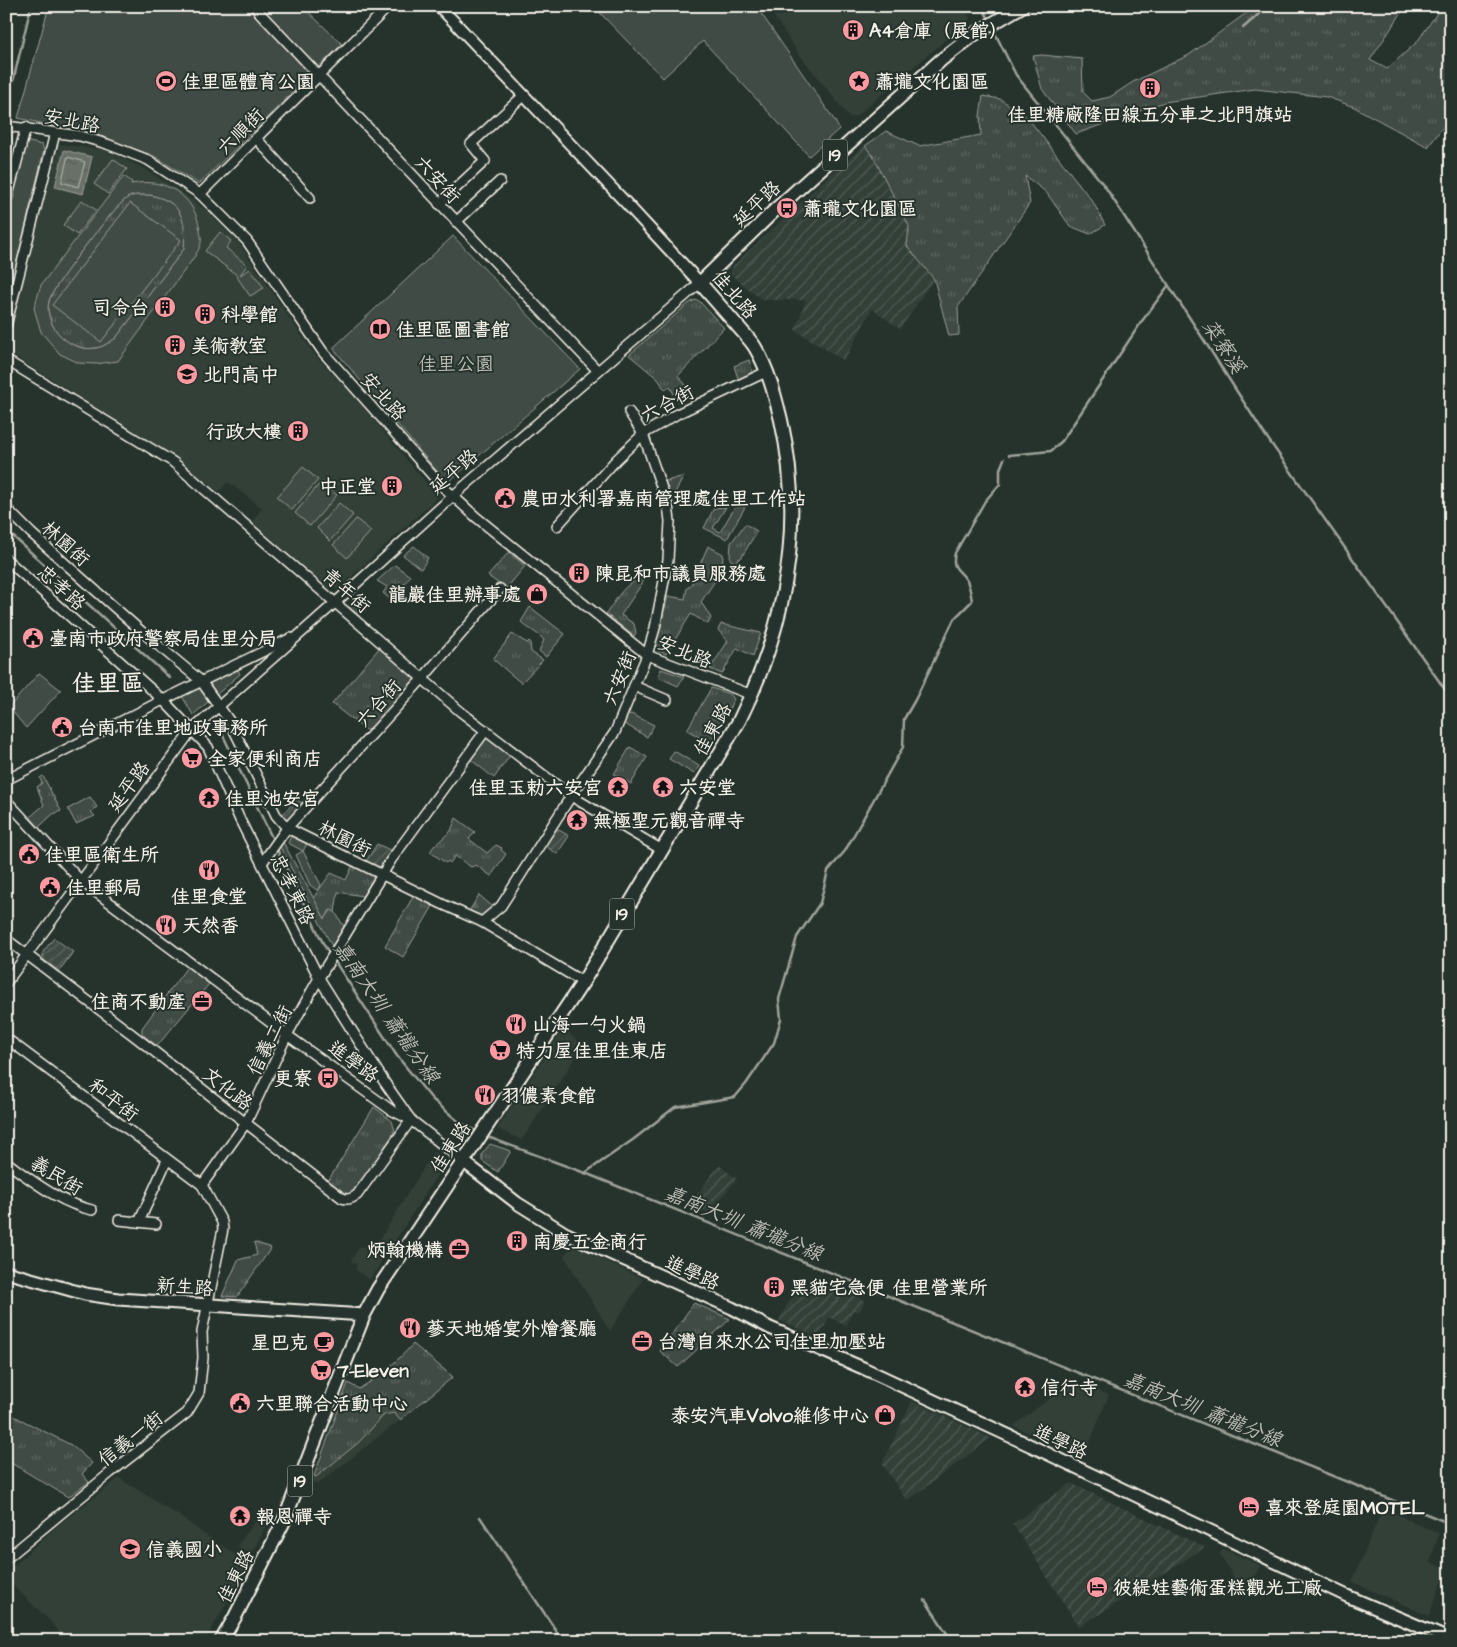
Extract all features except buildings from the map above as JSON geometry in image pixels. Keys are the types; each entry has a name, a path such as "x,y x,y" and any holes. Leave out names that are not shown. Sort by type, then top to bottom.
{"main road":[{"name":"延平路","path":"700,283 775,210 941,60 975,34 1022,6"},
{"name":"佳北路","path":"700,283 756,348 778,409 789,464 792,502 790,557 780,612 766,660 752,695"},
{"name":"佳東路","path":"221,1641 284,1521 323,1416 364,1316 378,1289 583,982 739,721 752,695"},
{"name":"進學路","path":"463,1161 517,1203 566,1233 1040,1450 1347,1596 1451,1640"},
{"name":"新生路","path":"6,1272 85,1294 118,1299 364,1316"}],"street":[{"name":"六順街","path":"200,194 389,6"},
{"name":"佳北路","path":"439,6 700,283"},
{"name":"六安街","path":"257,10 597,370"},
{"path":"439,204 485,161 471,144 524,95"},
{"name":"安北路","path":"9,126 80,136 107,144 148,160 200,194 247,241 322,352 440,484 453,496 490,529 647,655 752,695"},
{"path":"6,203 26,127"},
{"path":"6,326 55,133"},
{"path":"256,138 310,198"},
{"path":"456,222 500,181"},
{"name":"延平路","path":"6,983 192,730 453,496 700,283"},
{"name":"青年街","path":"6,360 173,462 462,712 571,796 662,850"},
{"name":"六合街","path":"557,526 616,460 643,434 677,414 766,372"},
{"name":"六安街","path":"482,922 501,906 614,732 647,655 655,628 668,560 670,521 668,506 643,434 629,412"},
{"name":"林園街","path":"6,508 31,533 141,632 201,681 230,722 276,815 287,828 482,922 583,982"},
{"name":"忠孝路","path":"6,559 163,700"},
{"name":"六合街","path":"262,863 287,828 423,678 500,589"},
{"path":"6,780 201,681 300,634"},
{"path":"634,686 668,700"},
{"name":"忠孝東路","path":"163,700 208,747 240,820 319,978 410,1120"},
{"path":"382,875 486,730"},
{"name":"進學路","path":"6,800 81,881 287,1035 391,1110 410,1120 463,1161"},
{"name":"信義二街","path":"202,1185 246,1123 287,1035 319,978 382,875"},
{"name":"文化路","path":"6,939 133,1035 342,1198 347,1200 357,1195 410,1120"},
{"name":"和平街","path":"6,1038 202,1185"},
{"path":"139,1222 167,1160"},
{"name":"義民街","path":"6,1162 44,1190 77,1207 92,1210"},
{"path":"202,1185 222,1222 223,1229 208,1305"},
{"path":"119,1220 156,1224"},
{"name":"信義一街","path":"6,1559 110,1473 187,1413 199,1393 204,1358 202,1332 208,1305"}],"shaded area":[{"name":"蕭壠文化園區","path":"767,6 966,6 970,19 855,117 849,117 799,54"},
{"name":"北門高中","path":"60,144 105,150 145,169 207,211 238,242 314,354 351,393 438,497 338,589 329,589 252,522 262,508 228,482 217,493 181,461 6,351 21,281"},
{"path":"865,146 873,156 909,226 907,246 934,279 900,329 872,309 844,361 795,330 806,300 762,300 730,274 733,266 837,168"},
{"path":"563,1029 583,1046 522,1140 497,1129"},
{"path":"434,1151 442,1157 441,1169 370,1280 355,1269 357,1265 351,1261 360,1246 372,1252"},
{"path":"719,1165 737,1179 708,1213 689,1205"},
{"path":"572,1245 643,1279 610,1331 564,1256"},
{"path":"816,1275 865,1301 859,1312 853,1310 846,1326 829,1317 819,1338 779,1320 789,1301"},
{"path":"1073,1381 1109,1395 1084,1457 1013,1426"},
{"path":"912,1401 991,1438 907,1501 882,1464"},
{"path":"394,1413 400,1420 317,1485 311,1481 314,1476 316,1477 358,1443 384,1415"},
{"name":"信義國小","path":"119,1478 249,1563 205,1641 65,1641 51,1622 6,1579 6,1573 56,1527"},
{"name":"彼緹娃藝術蛋糕觀光工廠","path":"1071,1483 1204,1548 1079,1627 1013,1524"},
{"path":"1383,1507 1439,1534 1430,1562 1446,1569 1429,1616 1352,1582"},
{"path":"260,1515 268,1521 252,1554 237,1546"},
{"path":"1223,1549 1260,1565 1245,1597 1220,1554"}],"green space":[{"name":"佳里區體育公園","path":"49,6 302,6 342,44 199,184 154,156 103,137 18,118"},
{"path":"608,6 756,6 839,129 809,156 703,41 663,78 600,13"},
{"path":"1250,6 1406,6 1370,60 1387,69 1417,42 1442,6 1451,6 1451,116 1428,147 1354,107 1327,97 1255,89 1164,102 1076,134 1042,89 1033,56 1042,55 1082,59 1083,92 1092,101 1110,97 1133,82 1189,55 1249,11"},
{"path":"983,96 1000,99 1027,117 1093,202 1105,225 1090,234 1070,226 1046,192 1025,176 1030,203 958,307 959,335 949,336 934,279 907,246 909,226 873,156 865,146 886,131 919,146 981,135 980,116"},
{"path":"26,141 42,145 44,150 6,306 6,213 23,143"},
{"path":"113,159 127,169 108,194 94,184"},
{"path":"124,176 132,182 131,184 155,183 166,186 185,198 192,207 200,230 200,247 118,361 95,364 79,363 60,354 41,332 34,308 41,285","holes":["141,195 160,198 169,202 180,213 183,220 184,249 116,338 96,348 77,346 69,342 61,336 50,320 48,311 49,301 53,292 97,231 127,198"]},
{"path":"138,195 150,195 169,202 180,213 183,220 185,238 184,249 116,338 96,348 77,346 69,342 61,336 50,320 48,311 49,301 53,292 84,247 109,216 127,198"},
{"path":"82,200 96,210 77,235 63,225"},
{"path":"130,203 181,240 101,342 52,305"},
{"path":"220,232 231,241 226,248 247,265 240,275 250,269 264,288 250,296 238,276 205,251"},
{"name":"佳里公園","path":"453,236 580,369 447,483 333,348"},
{"path":"695,300 699,301 724,328 678,376 692,392 679,403 670,387 665,390 658,379 629,355"},
{"path":"749,360 752,370 751,376 739,381 734,366"},
{"path":"303,467 318,480 292,510 277,497"},
{"path":"684,476 671,500 663,482"},
{"path":"321,482 337,495 310,526 295,513"},
{"path":"339,503 353,515 330,541 317,528"},
{"path":"726,507 713,528 720,532 735,507 745,507 727,539 704,528 714,508"},
{"path":"356,519 371,531 347,558 333,545"},
{"path":"745,524 757,531 741,558 735,563 730,559 731,543"},
{"path":"414,546 428,558 421,569 403,555"},
{"path":"708,546 723,554 722,570 701,602 711,618 708,624 691,614 666,654 657,650 655,643 668,596 685,599 687,588 691,585"},
{"path":"509,552 525,566 506,589 488,576"},
{"path":"395,565 410,576 392,601 383,593 387,587 377,581"},
{"path":"645,576 645,579 621,615 634,624 636,633 634,636 606,614 618,596 632,582"},
{"path":"356,600 366,607 359,615 350,608 350,604"},
{"path":"530,607 565,634 546,657 539,651 544,640 521,622"},
{"path":"721,624 761,633 753,656 737,648 722,674 710,669 728,641 718,630"},
{"path":"512,634 527,643 529,641 531,652 543,660 521,683 493,659"},
{"path":"380,647 413,675 416,681 368,732 332,704"},
{"path":"234,669 238,670 240,674 193,715 182,696"},
{"path":"661,669 684,677 678,686 658,677"},
{"path":"39,673 61,690 26,728 10,706"},
{"path":"711,688 730,694 734,699 711,744 687,730"},
{"path":"631,714 654,725 647,737 623,723 628,715"},
{"path":"489,737 511,754 494,778 470,759 484,738"},
{"path":"630,747 647,757 631,784 614,774"},
{"path":"674,751 699,766 694,774 669,759"},
{"path":"43,776 61,811 53,814 39,827 30,817 44,805 37,787 42,783 40,778"},
{"path":"90,797 97,807 91,812 95,816 76,824 68,809"},
{"path":"297,799 303,804 288,822 282,815"},
{"path":"456,818 475,832 469,839 487,853 496,845 502,848 501,850 506,854 491,876 476,865 471,867 455,856 450,863 448,861 446,863 430,852 451,831"},
{"path":"554,827 569,836 557,854 544,845"},
{"path":"292,834 308,842 303,851 288,843"},
{"path":"283,842 325,919 331,910 335,912 345,928 333,948 280,847"},
{"path":"377,844 392,851 380,870 365,863"},
{"path":"303,851 321,885 318,891 310,885 296,855"},
{"path":"353,865 375,876 363,896 338,892 335,912 330,910 325,919 313,898 331,873 346,880"},
{"path":"414,895 433,906 403,957 385,946"},
{"path":"479,895 493,907 482,915 468,913"},
{"path":"54,938 73,952 59,971 43,959 43,952"},
{"path":"187,967 209,984 157,1046 142,1034 142,1028"},
{"path":"374,1107 392,1121 395,1131 359,1187 349,1196 344,1195 328,1181"},
{"path":"490,1144 511,1151 498,1172 482,1161 482,1154"},
{"path":"254,1242 271,1248 237,1297 222,1296 238,1260 257,1255"},
{"path":"694,1303 730,1319 678,1367 660,1351"},
{"path":"413,1344 453,1377 400,1420 394,1413 384,1415 358,1443 316,1477 314,1476 348,1383 359,1389 388,1368"},
{"path":"6,1412 71,1445 92,1463 82,1474 89,1482 68,1497 6,1460"}],"water":[{"path":"64,150 92,157 83,194 55,187"}],"waterway":[{"name":"嘉南大圳 蕭壠分線","path":"6,111 31,6"},
{"name":"菜寮溪","path":"982,6 989,20"},
{"path":"1243,28 1268,6"},
{"name":"菜寮溪","path":"992,27 1016,75 1106,188 1263,432 1451,698"},
{"path":"1009,455 1051,451 1062,441 1142,321 1168,286"},
{"path":"585,1173 634,1139 675,1107 735,1097 774,1043 781,1019 779,999 797,937 820,903 828,871 845,851 903,747 904,719 954,619 972,601 967,581 955,566 955,553 985,501 1000,484 1000,469 1004,459"},
{"name":"嘉南大圳 蕭壠分線","path":"6,530 170,678"},
{"name":"嘉南大圳 蕭壠分線","path":"219,727 274,842"},
{"name":"嘉南大圳 蕭壠分線","path":"276,847 324,945 397,1056 432,1099 459,1122 478,1132"},
{"name":"嘉南大圳 蕭壠分線","path":"485,1136 585,1173 1451,1524"},
{"path":"480,1517 563,1641"},
{"path":"925,1600 952,1641"}],"place":[{"name":"A4倉庫（展館）","path":"853,30"},
{"name":"佳里區體育公園","path":"166,81"},
{"name":"蕭壠文化園區","path":"859,81"},
{"name":"佳里糖廠隆田線五分車之北門旗站","path":"1150,88"},
{"name":"蕭瓏文化園區","path":"787,208"},
{"name":"司令台","path":"165,307"},
{"name":"科學館","path":"205,314"},
{"name":"佳里區圖書館","path":"380,329"},
{"name":"美術教室","path":"175,345"},
{"name":"北門高中","path":"187,374"},
{"name":"行政大樓","path":"298,431"},
{"name":"中正堂","path":"392,486"},
{"name":"農田水利署嘉南管理處佳里工作站","path":"505,498"},
{"name":"陳昆和市議員服務處","path":"579,573"},
{"name":"龍巖佳里辦事處","path":"537,594"},
{"name":"臺南市政府警察局佳里分局","path":"33,638"},
{"name":"台南市佳里地政事務所","path":"62,727"},
{"name":"全家便利商店","path":"192,758"},
{"name":"佳里玉勅六安宮","path":"618,787"},
{"name":"六安堂","path":"663,787"},
{"name":"佳里池安宮","path":"209,798"},
{"name":"無極聖元觀音禪寺","path":"577,820"},
{"name":"佳里區衛生所","path":"29,854"},
{"name":"佳里食堂","path":"209,870"},
{"name":"佳里郵局","path":"50,887"},
{"name":"天然香","path":"166,925"},
{"name":"住商不動產","path":"202,1001"},
{"name":"山海一勺火鍋","path":"516,1024"},
{"name":"特力屋佳里佳東店","path":"500,1050"},
{"name":"更寮","path":"328,1078"},
{"name":"羽儂素食館","path":"485,1095"},
{"name":"南慶五金商行","path":"517,1241"},
{"name":"炳翰機構","path":"459,1249"},
{"name":"黑貓宅急便 佳里營業所","path":"774,1287"},
{"name":"蔘天地婚宴外燴餐廳","path":"410,1328"},
{"name":"台灣自來水公司佳里加壓站","path":"642,1341"},
{"name":"星巴克","path":"324,1342"},
{"name":"7-Eleven","path":"321,1370"},
{"name":"信行寺","path":"1025,1387"},
{"name":"六里聯合活動中心","path":"240,1403"},
{"name":"泰安汽車Volvo維修中心","path":"885,1415"},
{"name":"喜來登庭園MOTEL","path":"1249,1507"},
{"name":"報恩禪寺","path":"240,1516"},
{"name":"信義國小","path":"130,1549"},
{"name":"彼緹娃藝術蛋糕觀光工廠","path":"1097,1587"}],"district":[{"name":"佳里區","path":"108,683"}]}
